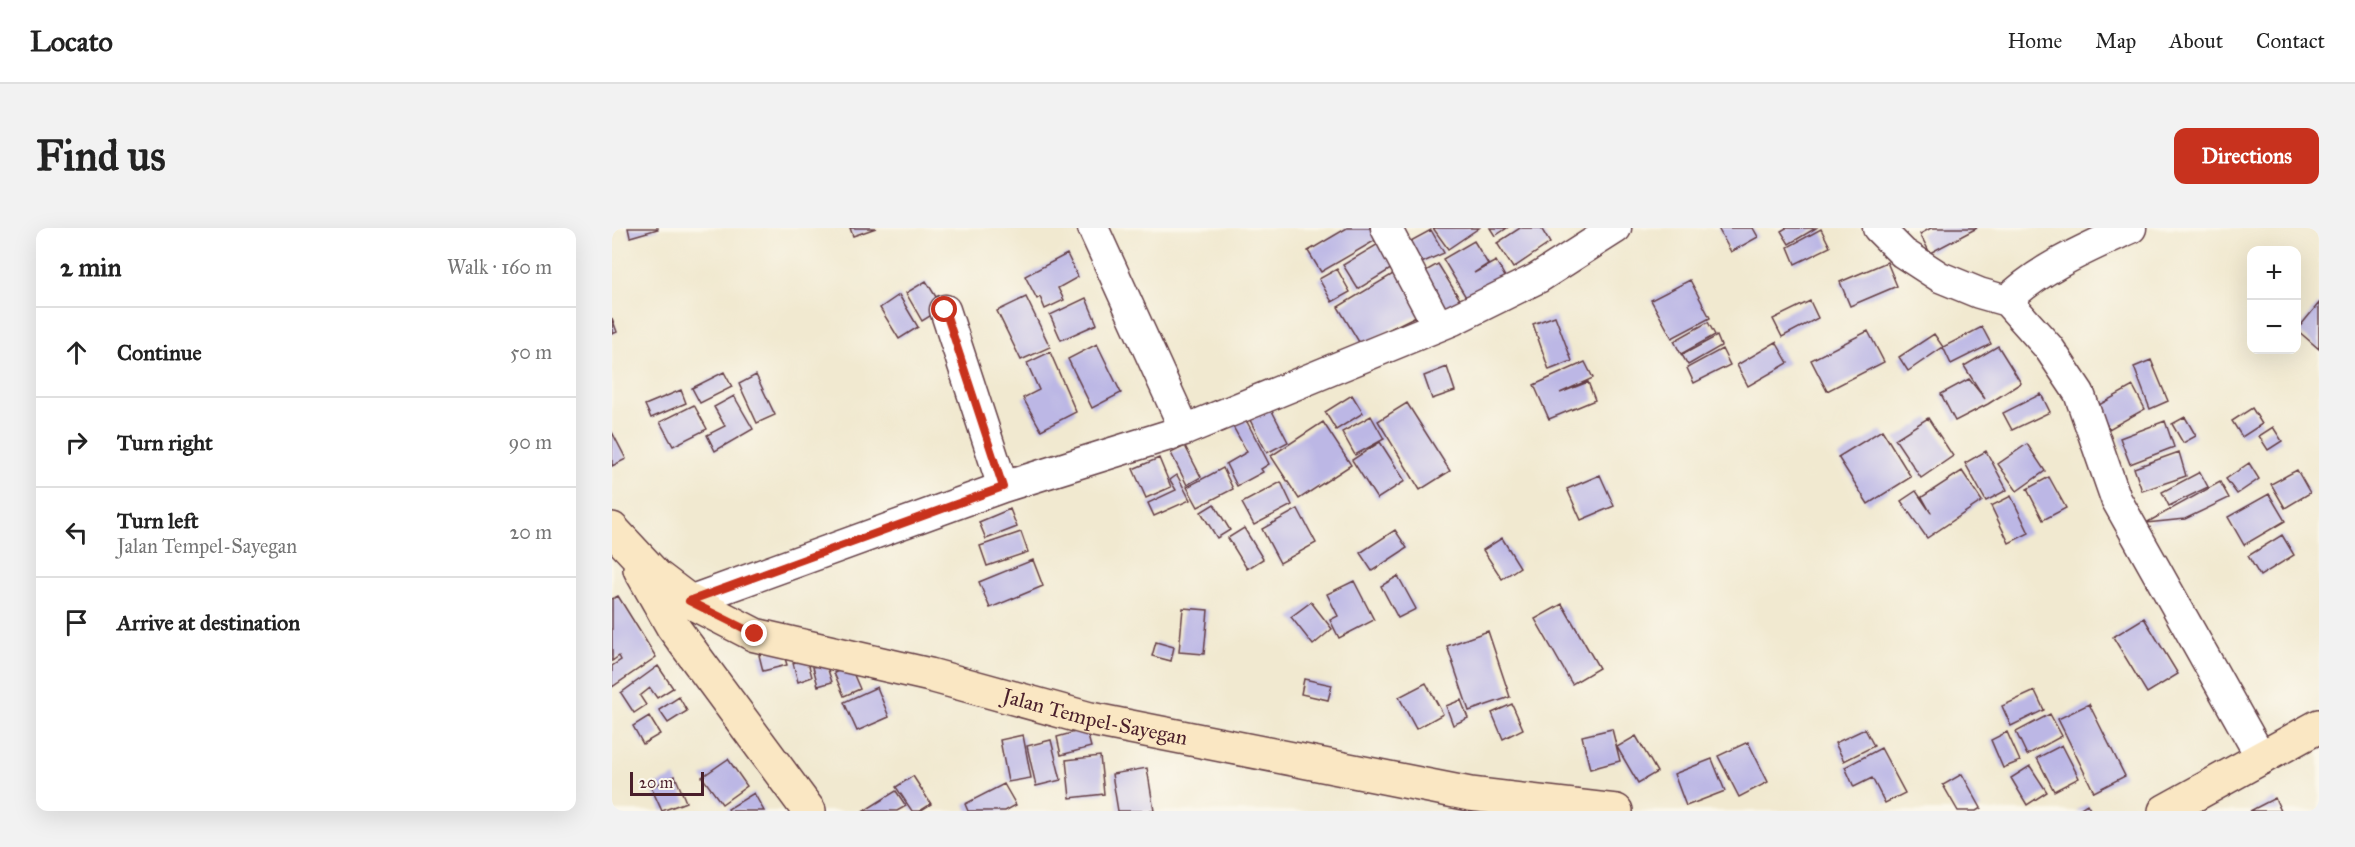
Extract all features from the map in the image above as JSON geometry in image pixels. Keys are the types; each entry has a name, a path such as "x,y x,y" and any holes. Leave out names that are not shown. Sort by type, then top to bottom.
{"main road":[{"path":"619,537 673,627 809,811"},
{"name":"Jalan Tempel-Sayegan","path":"619,537 656,576 689,601 755,634 930,675 1090,719 1470,794 1616,811"},
{"path":"2165,811 2319,726"}],"street":[{"path":"1093,228 1185,430"},
{"path":"1386,228 1438,326"},
{"path":"689,601 1003,487 1185,430 1438,326 1538,278 1616,228"},
{"path":"1878,228 1903,253 1940,277 2007,301 2049,348 2079,393 2116,499 2262,759"},
{"path":"2007,301 2025,285 2086,248 2132,228"},
{"path":"945,310 1003,487"}],"building":[{"path":"628,228 658,228 658,229 630,237"},
{"path":"850,228 876,228 853,236"},
{"path":"1347,228 1375,228 1381,237 1321,272 1308,251"},
{"path":"1433,228 1479,228 1448,249"},
{"path":"1490,228 1507,228 1495,236"},
{"path":"1520,228 1541,228 1550,243 1513,268 1497,243"},
{"path":"1718,228 1753,228 1758,237 1731,252"},
{"path":"1786,228 1816,228 1789,244 1781,231"},
{"path":"1931,228 1977,228 1930,253 1920,234"},
{"path":"1821,229 1830,247 1795,264 1788,247"},
{"path":"1431,230 1444,253 1419,264 1407,243"},
{"path":"1385,240 1399,264 1358,289 1343,265"},
{"path":"1474,241 1488,264 1474,273 1496,261 1508,282 1470,304 1443,259"},
{"path":"1067,254 1078,277 1058,288 1064,300 1045,309 1040,297 1037,299 1025,276"},
{"path":"1887,262 1897,286 1850,306 1840,282"},
{"path":"1438,264 1464,306 1446,312 1422,273"},
{"path":"1403,268 1426,311 1392,328 1362,347 1338,307"},
{"path":"1337,269 1350,292 1332,302 1319,279"},
{"path":"1690,280 1710,318 1672,338 1651,300"},
{"path":"926,281 943,308 922,321 906,293"},
{"path":"899,295 918,327 899,339 880,308"},
{"path":"1026,297 1050,347 1021,360 997,311"},
{"path":"1086,298 1097,324 1061,340 1050,315"},
{"path":"1810,301 1818,318 1782,337 1773,319"},
{"path":"2319,303 2319,349 2301,333 2301,325"},
{"path":"1555,316 1572,361 1549,370 1533,324"},
{"path":"612,318 617,332 612,334"},
{"path":"1708,322 1715,335 1681,354 1674,341"},
{"path":"1982,327 1991,344 1951,364 1943,347"},
{"path":"1868,331 1884,362 1827,391 1811,360"},
{"path":"1934,334 1943,347 1908,371 1899,357"},
{"path":"1717,336 1721,346 1688,365 1682,355"},
{"path":"1776,342 1788,363 1748,386 1737,365"},
{"path":"1097,344 1121,393 1092,408 1068,359"},
{"path":"1998,346 2021,383 1955,421 1941,394 1969,379 1985,399 1964,366"},
{"path":"1722,349 1730,365 1694,383 1687,368"},
{"path":"1050,352 1076,412 1041,430 1023,398 1039,390 1027,363"},
{"path":"2151,360 2168,401 2150,409 2134,367"},
{"path":"1585,362 1593,378 1560,393 1588,382 1595,400 1549,419 1534,385"},
{"path":"1447,367 1455,391 1432,399 1424,376"},
{"path":"724,372 732,387 700,403 692,388"},
{"path":"756,375 775,415 757,423 739,384"},
{"path":"2133,386 2145,409 2109,429 2097,406"},
{"path":"681,390 686,403 651,418 645,405"},
{"path":"2041,394 2050,412 2012,430 2003,413"},
{"path":"1352,395 1363,413 1336,430 1325,412"},
{"path":"734,396 753,429 715,451 707,435 725,426 714,407"},
{"path":"1407,403 1450,471 1420,490 1378,421"},
{"path":"694,405 707,429 673,446 660,422"},
{"path":"2252,408 2262,424 2242,437 2232,421"},
{"path":"1271,409 1288,442 1267,453 1250,420"},
{"path":"1244,416 1269,464 1261,469 1263,472 1237,486 1226,464 1247,452 1231,423"},
{"path":"1371,416 1384,439 1355,455 1342,432"},
{"path":"2185,417 2196,436 2183,443 2172,424"},
{"path":"1928,418 1953,456 1921,478 1895,439"},
{"path":"2165,421 2174,447 2130,464 2120,438"},
{"path":"1323,422 1351,465 1299,499 1271,456"},
{"path":"2273,427 2282,441 2268,450 2259,436"},
{"path":"1882,430 1911,477 1868,504 1838,457"},
{"path":"612,432 626,459 612,466"},
{"path":"1380,442 1405,481 1377,499 1352,460"},
{"path":"2027,444 2045,471 2017,491 1998,464"},
{"path":"1185,446 1201,477 1187,485 1171,453"},
{"path":"1986,451 2007,490 1986,501 1965,463"},
{"path":"2179,452 2186,476 2142,491 2134,468"},
{"path":"1159,458 1171,487 1146,498 1133,469"},
{"path":"2249,463 2259,479 2237,494 2226,479"},
{"path":"1223,468 1233,489 1198,507 1187,487"},
{"path":"2297,470 2310,493 2285,508 2271,484"},
{"path":"1962,471 1982,501 1927,538 1901,501 1916,491 1931,513 1922,497"},
{"path":"2200,472 2208,487 2169,506 2162,492"},
{"path":"1177,475 1190,500 1154,516 1148,503 1176,490 1170,480"},
{"path":"1600,475 1614,506 1581,520 1567,489"},
{"path":"2049,477 2066,508 2043,520 2027,489"},
{"path":"1281,482 1292,505 1254,525 1242,503"},
{"path":"2220,482 2229,498 2185,519 2146,523"},
{"path":"2269,494 2285,521 2244,545 2228,517"},
{"path":"2011,496 2029,533 2009,543 1991,506"},
{"path":"1214,504 1230,530 1217,538 1201,512"},
{"path":"1010,509 1017,527 986,539 979,522"},
{"path":"1298,509 1316,543 1280,563 1262,529"},
{"path":"1244,528 1263,559 1247,569 1228,538"},
{"path":"1395,530 1407,548 1372,571 1360,553"},
{"path":"1021,532 1028,552 987,566 980,546"},
{"path":"2282,535 2294,555 2260,576 2248,556"},
{"path":"1502,538 1520,567 1502,579 1483,550"},
{"path":"1033,560 1043,586 990,608 979,582"},
{"path":"1398,576 1416,609 1398,618 1381,586"},
{"path":"1354,581 1374,620 1339,638 1330,620 1338,616 1327,594"},
{"path":"618,596 656,657 612,687 612,666 621,660 619,656 612,661 612,599"},
{"path":"1311,602 1332,629 1313,645 1291,617"},
{"path":"1562,604 1599,668 1572,684 1535,619"},
{"path":"1183,608 1208,610 1204,654 1179,652"},
{"path":"2144,618 2178,674 2147,693 2113,637"},
{"path":"1488,631 1510,697 1469,711 1447,646"},
{"path":"1156,642 1174,647 1171,661 1152,656"},
{"path":"782,648 787,665 763,671 759,655"},
{"path":"807,658 812,677 798,682 793,663"},
{"path":"826,664 832,682 818,686 813,667"},
{"path":"658,666 673,688 657,698 650,688 640,696 646,705 634,713 621,693"},
{"path":"850,666 860,689 844,696 834,673"},
{"path":"1304,679 1332,685 1328,700 1301,694"},
{"path":"1426,683 1443,714 1416,729 1399,697"},
{"path":"877,687 889,717 857,731 844,702"},
{"path":"2035,691 2044,710 2011,726 2002,706"},
{"path":"679,697 687,711 668,723 659,710"},
{"path":"1461,700 1468,718 1453,725 1446,706"},
{"path":"1512,704 1523,729 1503,739 1492,713"},
{"path":"2089,704 2125,776 2094,792 2058,719"},
{"path":"2050,714 2062,736 2027,755 2016,732"},
{"path":"649,716 660,734 643,744 633,726"},
{"path":"1086,729 1091,747 1061,755 1057,737"},
{"path":"1612,729 1620,761 1590,769 1582,736"},
{"path":"1865,729 1874,746 1844,761 1835,743"},
{"path":"2007,732 2020,761 2003,768 1991,740"},
{"path":"1023,735 1031,778 1008,782 1000,740"},
{"path":"1636,736 1657,772 1638,783 1617,747"},
{"path":"1051,740 1061,780 1036,786 1027,746"},
{"path":"1748,742 1768,782 1739,797 1718,756"},
{"path":"2062,745 2079,778 2054,791 2037,758"},
{"path":"1881,748 1905,793 1885,803 1872,778 1854,787 1845,767"},
{"path":"1100,756 1104,794 1070,798 1066,760"},
{"path":"728,759 747,786 722,804 702,777"},
{"path":"1712,759 1725,791 1686,806 1674,774"},
{"path":"2030,766 2047,792 2027,805 2011,778"},
{"path":"1147,768 1154,811 1118,811 1112,774"},
{"path":"1962,774 1981,808 1976,811 1958,811 1943,785"},
{"path":"675,776 686,802 662,811 651,787"},
{"path":"913,776 931,804 920,811 912,811 896,787"},
{"path":"1004,784 1016,805 1005,811 968,811 965,804"},
{"path":"896,791 906,806 897,811 864,811"},
{"path":"754,793 764,811 729,811 728,809"},
{"path":"2275,798 2281,811 2250,811"},
{"path":"2087,804 2091,811 2076,811"}],"route":[{"path":"755,634 689,601 1003,487 945,310"}]}
